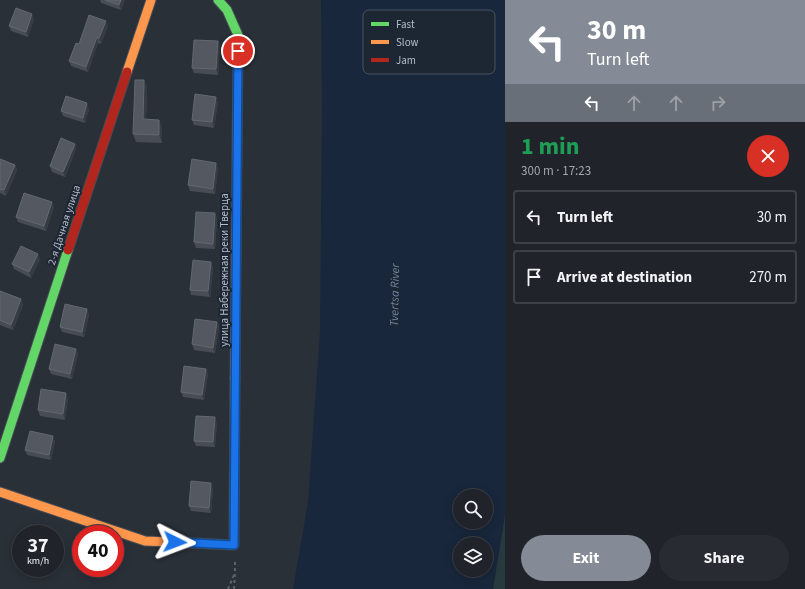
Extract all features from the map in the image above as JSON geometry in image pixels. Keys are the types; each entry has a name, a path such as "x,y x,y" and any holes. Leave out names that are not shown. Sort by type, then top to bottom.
{"street":[{"name":"2-я Дачная улица","path":"0,458 151,0"},
{"name":"улица Набережная реки Тверца","path":"218,0 227,10 238,35 234,545"},
{"path":"0,492 145,541 234,545"}],"path":[{"path":"234,545 234,589"},
{"path":"228,589 235,572"}],"green space":[{"path":"505,515 505,589 493,589"}],"water":[{"name":"Tvertsa River","path":"321,0 505,0 505,515 493,589 293,589 308,502 320,330 322,110"}],"building":[{"path":"105,0 121,0 119,5"},
{"path":"16,8 32,14 26,32 9,26"},
{"path":"89,15 106,21 99,38 97,37 86,67 69,61 76,43 79,44"},
{"path":"194,40 218,41 216,69 192,68"},
{"path":"135,80 144,80 143,119 159,120 159,135 133,134"},
{"path":"195,94 216,97 212,122 192,120"},
{"path":"66,96 87,103 83,118 61,111"},
{"path":"61,138 75,144 63,172 50,166"},
{"path":"0,159 15,165 4,190 0,189"},
{"path":"192,159 216,163 213,189 188,185"},
{"path":"24,193 52,202 44,226 16,217"},
{"path":"196,212 215,213 213,244 194,242"},
{"path":"21,246 38,254 29,272 12,264"},
{"path":"193,260 211,262 208,291 190,290"},
{"path":"0,291 21,299 11,325 0,320"},
{"path":"65,304 87,309 82,332 60,327"},
{"path":"195,319 217,322 213,348 192,344"},
{"path":"55,344 76,349 70,374 49,369"},
{"path":"184,366 206,369 202,395 181,392"},
{"path":"41,389 66,393 63,414 38,410"},
{"path":"196,416 215,417 213,442 194,441"},
{"path":"30,431 53,436 49,455 25,450"},
{"path":"191,481 211,483 209,508 189,506"}],"traffic: fast":[{"path":"218,0 227,10 238,35 238,45"},
{"path":"0,458 68,250"},
{"path":"193,543 234,545 235,378"}],"traffic: slow":[{"path":"127,72 151,0"},
{"path":"235,378 238,45"},
{"path":"0,492 145,541 193,543"}],"traffic: jam":[{"path":"68,250 127,72"}],"route":[{"path":"175,542 234,545 238,51"}]}
